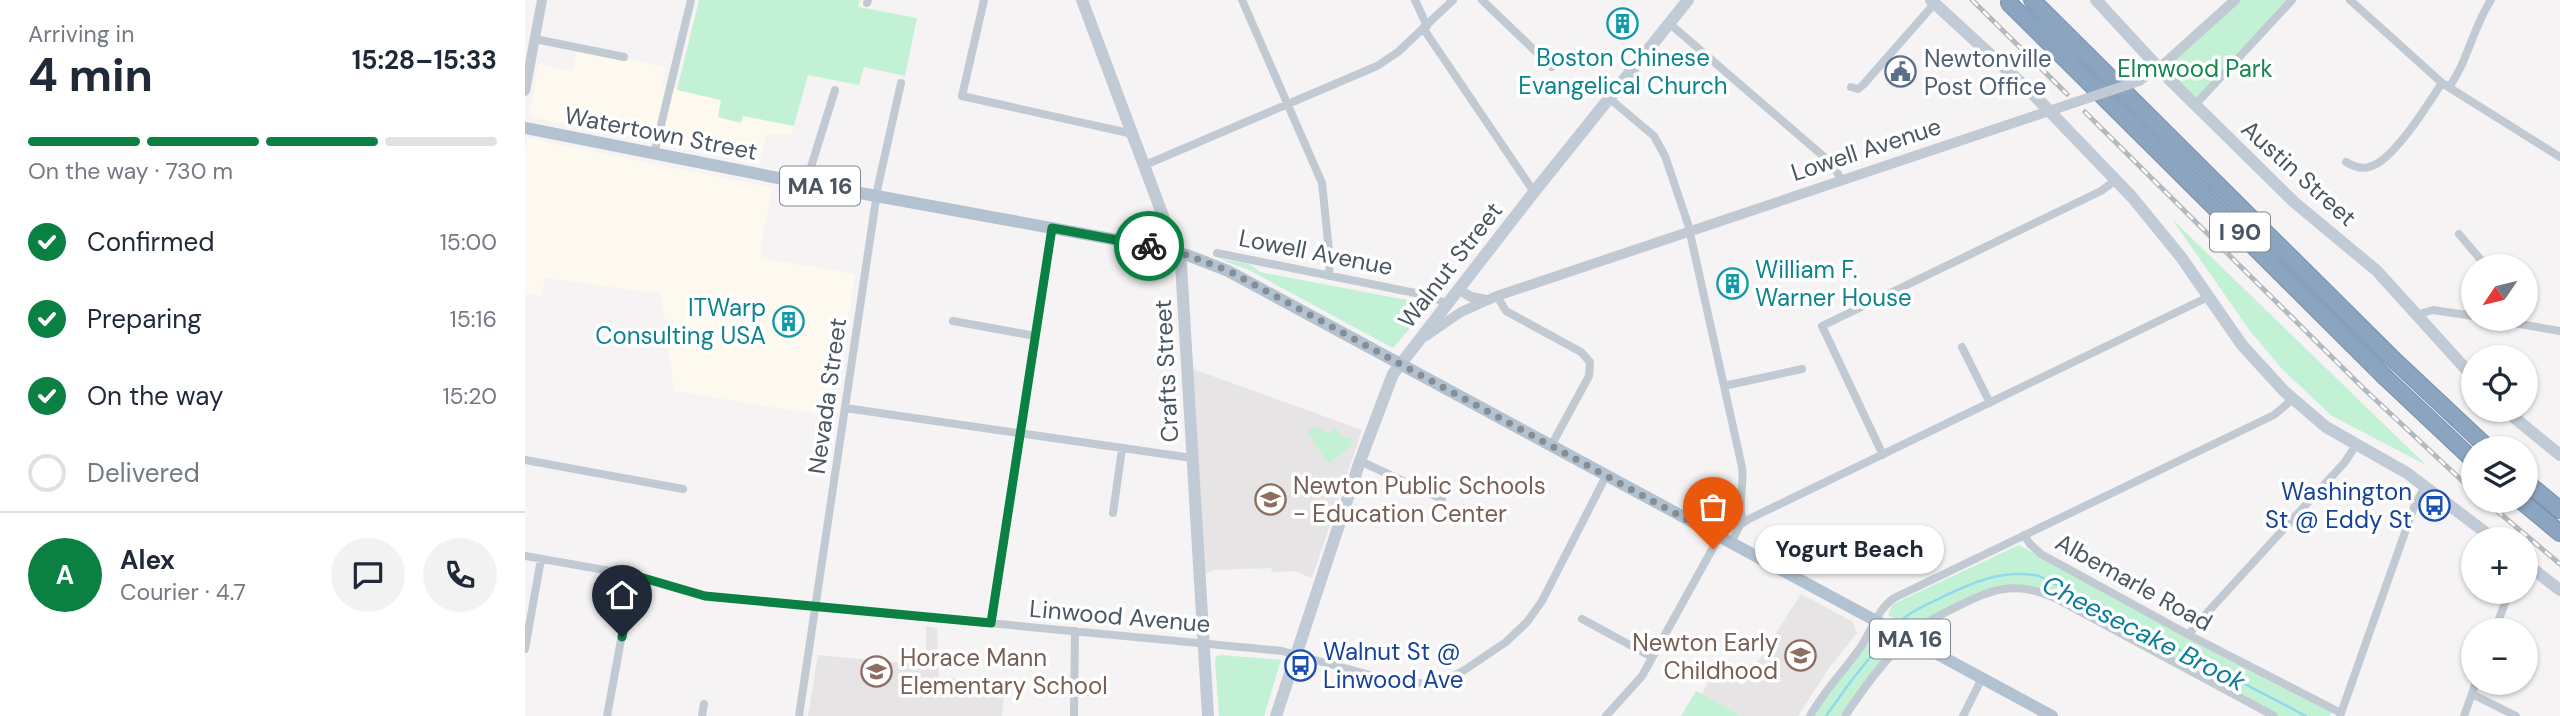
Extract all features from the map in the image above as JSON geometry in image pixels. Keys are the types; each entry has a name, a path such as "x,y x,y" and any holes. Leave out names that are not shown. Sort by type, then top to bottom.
{"highway":[{"name":"I 90","path":"2032,0 2391,357 2475,436"},
{"name":"I 90","path":"2009,3 2379,372 2461,449"},
{"path":"2538,492 2560,510"},
{"path":"2536,513 2560,533"}],"main road":[{"name":"Crafts Street","path":"1082,0 1182,268 1208,716"},
{"name":"Walnut Street","path":"1276,716 1360,461 1383,396 1399,364 1688,0"},
{"name":"Austin Street","path":"2096,0 2159,68 2294,202 2362,256 2461,364"},
{"path":"1933,2 2050,111 2116,180 2163,233 2252,357 2293,399 2326,427 2389,462 2478,527"},
{"name":"Watertown Street","path":"525,128 1178,252 1229,271 2051,716"},
{"path":"2520,422 2560,455"},
{"path":"2538,573 2560,590"}],"street":[{"path":"525,91 542,0"},
{"path":"654,154 691,0"},
{"path":"984,0 963,96 1133,134"},
{"path":"1242,0 1325,191 1329,276"},
{"path":"1415,0 1425,27 1534,192"},
{"path":"1145,165 1377,66 1391,58 1453,0"},
{"path":"1482,0 1552,66"},
{"name":"Lowell Avenue","path":"1415,343 1457,314 1492,298 2139,81 2159,68 2235,0"},
{"path":"2196,105 2292,0"},
{"path":"2350,0 2445,85 2560,157"},
{"path":"2346,162 2360,168 2379,163 2405,135 2445,85 2456,76 2491,0"},
{"path":"1851,87 1858,89 1863,85 1933,2"},
{"path":"1670,24 1830,162 1842,180"},
{"path":"535,39 624,57"},
{"name":"Nevada Street","path":"799,716 877,196 901,83"},
{"path":"806,183 835,90"},
{"path":"1609,98 1647,129 1661,145 1690,230 1743,473 1740,512 1744,522"},
{"path":"1883,454 1822,326 2101,191 2116,180"},
{"path":"991,623 1052,228"},
{"path":"2459,234 2476,254"},
{"name":"Lowell Avenue","path":"1217,253 1430,296 1447,304"},
{"path":"1458,289 1471,297 1492,298 1506,311 1581,352 1590,362 1589,376 1551,446"},
{"path":"1606,716 1634,687 1725,540 1744,522 2208,296"},
{"path":"2416,315 2433,310 2461,314"},
{"path":"953,321 1035,336"},
{"path":"2538,325 2560,331"},
{"path":"1962,347 1990,403"},
{"path":"1724,386 1802,369"},
{"path":"2024,535 2274,415 2293,399"},
{"path":"845,408 1192,458"},
{"path":"2189,635 2345,462 2356,445"},
{"path":"1113,513 1122,449"},
{"path":"525,460 683,489"},
{"path":"1360,461 1442,499"},
{"name":"Linwood Avenue","path":"525,556 633,575 705,596 1297,654 1403,683 1430,684 1458,674 1510,639 1534,614 1606,476"},
{"path":"2340,714 2415,505 2425,487"},
{"name":"Albemarle Road","path":"1810,716 1827,689 1859,650 1884,606 1898,596 2024,535 2038,552 2340,714"},
{"path":"525,649 541,559"},
{"path":"607,716 633,575"},
{"name":"Albemarle Road","path":"1846,716 1908,638 1923,625 1982,594 2011,587 2031,589 2061,601 2274,716"},
{"path":"1582,619 1652,657"},
{"path":"1074,716 1075,631"},
{"path":"1963,716 1982,678"},
{"path":"2464,716 2472,695"},
{"path":"2474,695 2517,716"},
{"path":"702,716 704,704"}],"shaded area":[{"path":"577,48 666,67 662,85 721,101 718,117 743,116 794,126 792,135 766,135 759,165 531,117 529,114 539,64 573,71"},
{"path":"528,138 772,188 761,258 855,274 833,417 674,391 661,294 545,278 542,296 525,294 525,151"},
{"name":"Newton Public Schools - Education Center","path":"1193,369 1362,430 1312,578 1294,571 1272,572 1271,568 1213,570 1205,574"},
{"name":"Newton Early Childhood","path":"1801,594 1853,622 1857,633 1829,668 1798,716 1741,716 1702,694 1716,669 1743,685"},
{"name":"Horace Mann Elementary School","path":"926,626 937,628 939,677 1005,682 1002,716 808,716 818,655 926,665"}],"green space":[{"path":"699,0 860,0 858,7 917,18 905,76 864,67 859,85 808,75 794,126 743,116 741,123 718,117 721,100 677,90"},
{"name":"Elmwood Park","path":"2235,0 2292,0 2195,105 2159,68"},
{"path":"2172,219 2426,465 2332,416 2283,370 2250,331"},
{"path":"1219,259 1249,264 1260,272 1412,301 1428,301 1429,306 1393,348 1249,270"},
{"path":"1316,427 1329,433 1333,429 1339,430 1338,436 1351,438 1352,444 1328,463 1307,431"},
{"path":"2019,545 2332,710 2330,716 2275,716 2046,594 2002,589 1916,631 1888,615 1893,604"},
{"path":"1870,629 1901,645 1865,681 1840,716 1810,716"},
{"path":"1221,655 1281,660 1264,716 1219,716 1215,660"},
{"path":"1696,691 1702,694 1741,716 1681,716"}],"waterway":[{"name":"Cheesecake Brook","path":"1901,621 1925,605 1984,580 2011,574 2039,576 2306,716"},
{"name":"Cheesecake Brook","path":"1826,716 1885,639"}],"railway":[{"path":"1972,0 2067,94"},
{"path":"2085,112 2363,388 2461,480"},
{"path":"2499,513 2560,564"}],"way so far":[{"path":"1149,246 1187,255 1229,271 1719,537 1713,549"}],"place":[{"name":"Boston Chinese Evangelical Church","path":"1623,23"},
{"name":"Newtonville Post Office","path":"1901,72"},
{"name":"William F. Warner House","path":"1732,283"},
{"name":"ITWarp Consulting USA","path":"789,321"},
{"name":"Newton Public Schools - Education Center","path":"1270,499"},
{"name":"Washington St @ Eddy St","path":"2435,505"},
{"name":"Yogurt Beach","path":"1713,549"},
{"name":"Newton Early Childhood","path":"1801,656"},
{"name":"Walnut St @ Linwood Ave","path":"1300,665"},
{"name":"Horace Mann Elementary School","path":"877,671"}],"route":[{"path":"622,637 633,575 705,596 991,623 1052,228 1149,246"}]}
